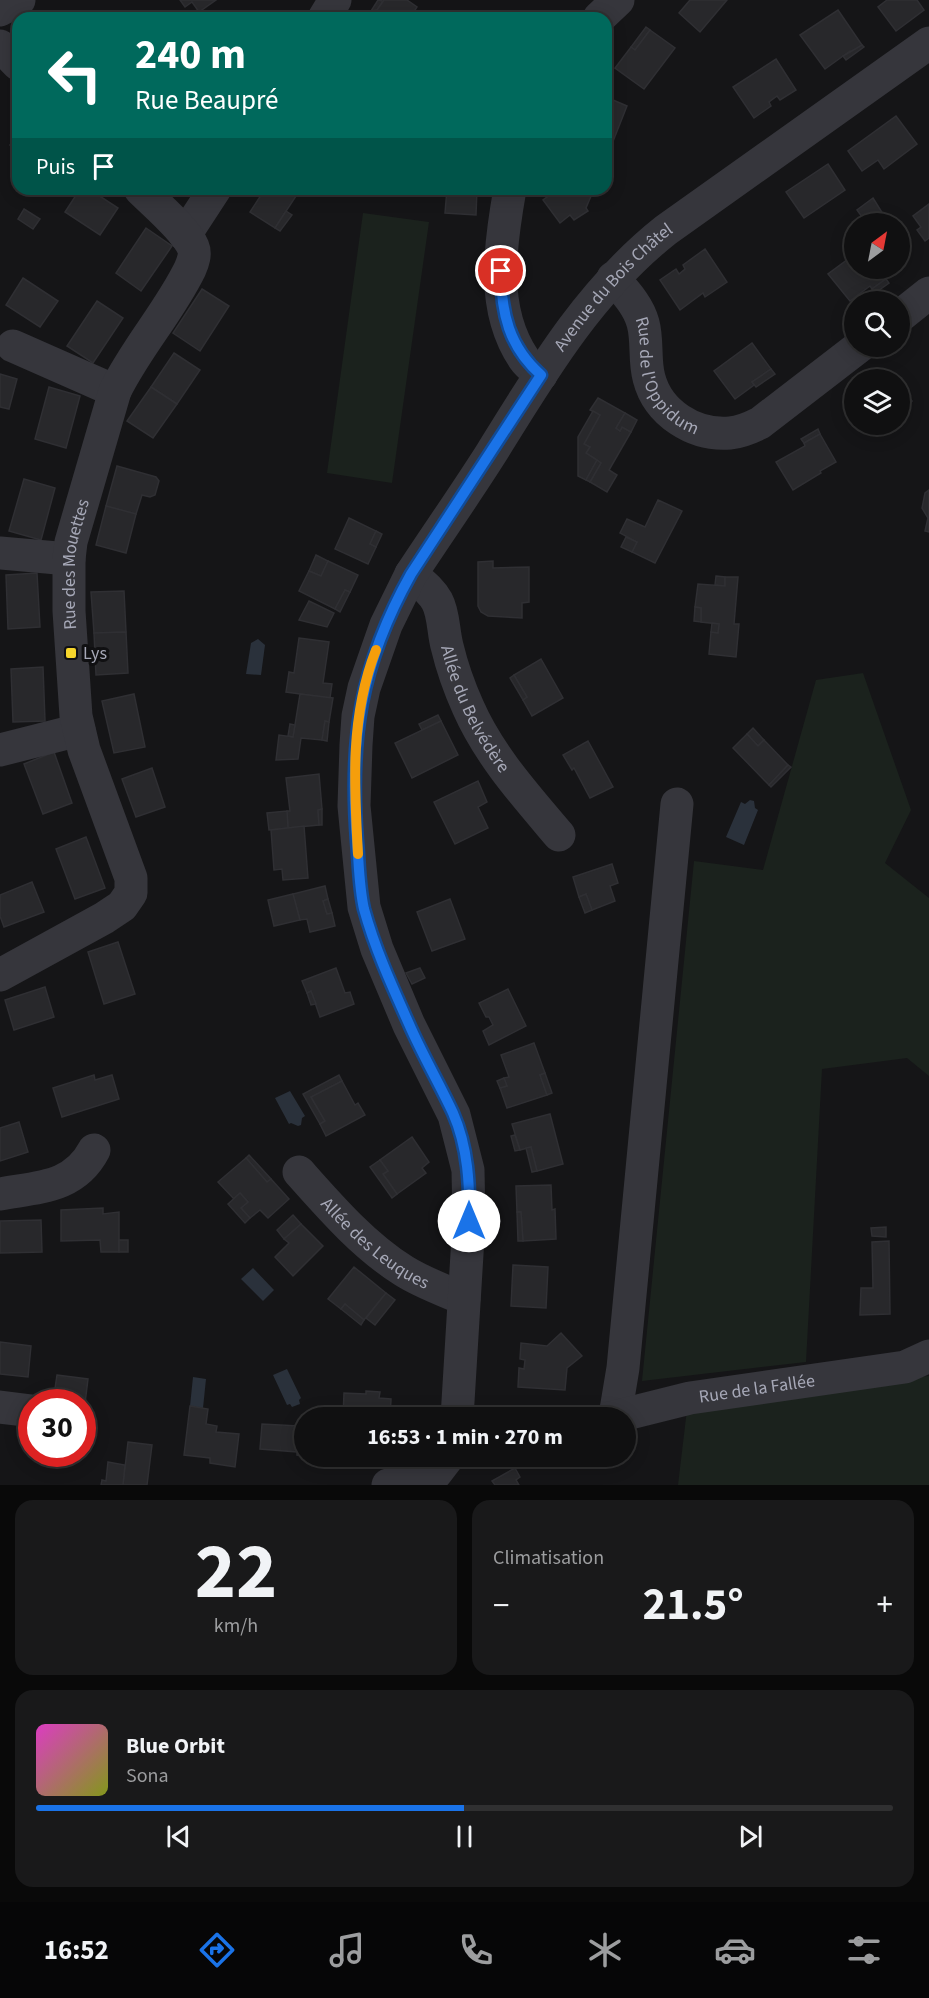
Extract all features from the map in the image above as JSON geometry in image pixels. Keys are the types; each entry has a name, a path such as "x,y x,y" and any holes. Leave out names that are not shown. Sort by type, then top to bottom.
{"street":[{"path":"0,10 19,0"},
{"path":"605,12 618,0"},
{"name":"Avenue du Bois Châtel","path":"458,1407 470,1196 464,1151 454,1115 416,1041 364,908 354,806 358,716 364,688 386,625 411,574 578,320 613,278 638,252 666,230 929,43"},
{"path":"0,46 12,58"},
{"path":"146,195 186,235 211,195"},
{"path":"509,195 501,238 501,288 509,332 525,361 541,375"},
{"name":"Rue des Mouettes","path":"0,975 104,918 122,906 131,893 131,878 84,750 76,716 71,653 69,559 71,542 115,391 191,267 195,256 194,248 186,235"},
{"name":"Rue de l'Oppidum","path":"613,278 639,311 645,336 645,362 653,389 663,406 676,419 699,429 714,433 746,430 760,423 846,357"},
{"path":"910,308 929,293"},
{"path":"13,346 115,391"},
{"path":"0,553 69,559"},
{"name":"Allée du Belvédère","path":"411,574 430,591 441,611 453,670 482,736 512,779 559,834"},
{"path":"0,750 79,730"},
{"path":"615,1407 624,1357 677,804"},
{"path":"0,1194 63,1182 87,1163 94,1150"},
{"name":"Allée des Leuques","path":"299,1172 342,1219 379,1252 404,1271 464,1299"},
{"name":"Rue de la Fallée","path":"636,1411 690,1398 917,1361"},
{"path":"0,1407 18,1409"},
{"path":"388,1485 436,1473 441,1467"}],"shaded area":[{"path":"363,213 429,222 392,483 327,473"},
{"path":"258,639 265,645 261,675 246,674 251,643"},
{"path":"863,673 911,810 885,863 929,898 929,1076 907,1058 822,1069 806,1362 642,1381 694,861 763,870 816,680"},
{"path":"750,800 754,801 755,808 758,810 744,845 726,837 741,802 745,804"},
{"path":"290,1091 305,1116 302,1118 301,1125 298,1126 289,1124 275,1098"},
{"path":"253,1268 274,1290 263,1301 241,1279"},
{"path":"287,1369 301,1398 300,1404 292,1407 290,1404 287,1405 273,1375"},
{"path":"929,1376 929,1485 678,1485 688,1401"},
{"path":"193,1377 206,1379 203,1408 190,1406"}],"building":[{"path":"180,0 216,0 199,12 192,2 185,7"},
{"path":"378,0 383,1 377,10 371,11"},
{"path":"384,0 407,0 417,7 414,12 371,12 377,10"},
{"path":"690,0 727,0 700,32 679,13"},
{"path":"887,0 917,0 924,10 896,31 878,7"},
{"path":"838,10 862,45 825,69 800,35"},
{"path":"646,27 650,30 635,50 631,47"},
{"path":"650,30 675,48 644,89 615,68 631,47 635,50"},
{"path":"862,45 864,47 846,60 843,56"},
{"path":"776,59 796,90 780,100 777,96 769,102 771,106 754,118 733,87"},
{"path":"612,100 627,106 612,144"},
{"path":"896,116 917,144 884,169 878,160 862,171 848,151"},
{"path":"828,164 845,190 804,218 786,192"},
{"path":"76,195 98,195 118,208 100,235 65,212"},
{"path":"261,195 297,195 275,228 250,212"},
{"path":"446,195 477,195 476,215 445,213"},
{"path":"550,195 591,195 586,208 588,211 574,220 570,215 560,223 543,200"},
{"path":"873,198 882,213 859,213 857,210"},
{"path":"929,204 929,238 925,241 917,230 921,227 913,216"},
{"path":"24,209 40,219 33,229 18,219"},
{"path":"286,211 292,215 280,231 275,228"},
{"path":"146,228 172,246 141,291 116,273"},
{"path":"705,249 727,282 705,297 703,293 680,310 660,280 676,269 679,274 685,269 683,265"},
{"path":"844,262 844,279 885,279 872,289 870,286 863,291 844,291 844,294 828,274"},
{"path":"23,278 58,301 40,327 6,305"},
{"path":"886,279 889,283 878,291 872,289"},
{"path":"202,289 229,306 200,351 173,333"},
{"path":"97,301 123,318 93,363 67,346"},
{"path":"752,343 771,369 752,382 754,385 735,399 714,371"},
{"path":"174,353 200,370 177,404 151,387"},
{"path":"771,369 775,374 756,387 752,382"},
{"path":"0,374 17,379 9,409 0,407"},
{"path":"49,387 80,396 66,448 35,439"},
{"path":"151,387 177,404 153,438 127,421"},
{"path":"598,398 625,413 616,428 620,431 622,427 631,432 609,470 617,475 607,492 590,482 601,463 586,453 590,447 584,444 600,415 590,410"},
{"path":"593,411 600,415 584,444 590,447 586,453 597,460 586,480 578,476 578,437"},
{"path":"625,413 637,420 631,432 622,427 620,431 616,428"},
{"path":"818,429 820,434 804,443 801,439"},
{"path":"820,434 836,462 793,490 776,462 805,446 804,443"},
{"path":"597,460 601,463 590,482 586,480"},
{"path":"117,466 156,477 159,481 155,495 150,497 142,495 136,514 106,506"},
{"path":"24,479 55,488 41,540 9,531"},
{"path":"929,490 929,532 925,531 928,518 922,508 925,493"},
{"path":"658,500 682,511 655,563 632,552 637,542 620,533 627,519 645,527"},
{"path":"106,506 136,514 126,553 96,545"},
{"path":"349,518 376,531 370,544 376,547 368,564 335,549"},
{"path":"376,531 382,534 376,547 370,544"},
{"path":"626,537 637,542 632,552 621,547"},
{"path":"316,555 328,561 321,576 309,571"},
{"path":"328,561 358,575 350,592 345,590 335,609 299,591 309,571 321,576"},
{"path":"493,561 493,568 529,567 529,602 522,603 522,618 488,616 481,612 478,606 478,562"},
{"path":"37,573 40,627 8,629 6,575"},
{"path":"716,576 725,577 725,586 715,585"},
{"path":"725,577 738,577 734,624 739,624 736,657 709,654 711,632 718,633 719,624 701,622 701,608 695,607 698,584 725,586"},
{"path":"345,590 350,592 340,612 335,609"},
{"path":"124,591 126,632 94,633 91,592"},
{"path":"309,601 334,613 327,627 299,620"},
{"path":"695,607 701,608 701,622 694,621"},
{"path":"712,623 719,624 718,633 711,632"},
{"path":"126,632 128,673 96,675 94,633"},
{"path":"299,638 329,642 323,683 332,684 330,698 286,692 289,672 294,673"},
{"path":"541,659 563,698 532,716 523,700 527,697 514,675"},
{"path":"43,667 45,721 13,722 11,669"},
{"path":"514,675 527,697 523,700 510,678"},
{"path":"134,694 145,747 114,753 102,701"},
{"path":"300,694 333,698 329,722 325,721 322,740 301,738 298,759 276,760 279,735 293,737"},
{"path":"438,715 441,721 422,730 419,724"},
{"path":"325,721 329,722 327,741 322,740"},
{"path":"441,721 458,755 412,778 395,743"},
{"path":"290,724 295,725 293,737 288,736"},
{"path":"753,728 764,740 758,746 747,734"},
{"path":"747,734 758,746 764,740 788,765 769,785 733,748"},
{"path":"588,741 613,787 590,798 574,768 572,770 563,755"},
{"path":"54,752 72,803 43,814 24,764"},
{"path":"788,765 791,767 771,787 769,785"},
{"path":"152,768 165,807 136,817 122,779"},
{"path":"319,774 322,809 318,810 319,825 288,828 287,811 290,811 286,778"},
{"path":"478,781 487,802 478,807 488,828 455,844 434,802"},
{"path":"322,809 322,825 319,825 318,810"},
{"path":"287,811 288,828 269,830 267,813"},
{"path":"304,826 308,878 283,880 282,869 274,870 271,830"},
{"path":"86,837 105,888 75,899 56,849"},
{"path":"612,864 618,883 610,886 615,901 592,910 586,894 579,897 573,877"},
{"path":"32,882 44,912 4,927 0,916 0,895"},
{"path":"325,886 328,899 323,901 327,914 332,913 335,926 310,932 307,919 300,920 293,894"},
{"path":"293,894 300,920 274,926 268,900"},
{"path":"586,894 592,910 585,913 579,897"},
{"path":"328,899 332,913 327,914 323,901"},
{"path":"450,899 465,939 432,951 417,912"},
{"path":"118,942 135,994 104,1004 88,952"},
{"path":"336,968 345,993 350,992 354,1004 320,1017 311,991 307,993 302,981"},
{"path":"420,968 425,978 412,984 406,973"},
{"path":"45,987 54,1017 14,1030 5,1000"},
{"path":"508,989 526,1026 489,1045 483,1031 493,1025 479,1003"},
{"path":"311,991 316,1004 311,1005 307,993"},
{"path":"534,1043 545,1073 540,1075 547,1095 507,1108 500,1088 507,1086 504,1078 509,1077 501,1055"},
{"path":"545,1073 552,1093 547,1095 540,1075"},
{"path":"94,1075 95,1080 112,1075 119,1099 62,1117 53,1088"},
{"path":"339,1075 342,1081 311,1097 325,1121 320,1124 303,1094"},
{"path":"504,1078 507,1086 500,1088 497,1081"},
{"path":"342,1081 355,1105 358,1103 365,1115 326,1136 320,1124 325,1121 311,1097"},
{"path":"550,1114 563,1164 537,1171 531,1147 520,1150 512,1124"},
{"path":"19,1122 28,1152 0,1161 0,1128"},
{"path":"515,1135 520,1150 515,1151 511,1136"},
{"path":"412,1137 429,1162 422,1168 426,1173 397,1194 383,1174 388,1171 380,1160"},
{"path":"531,1147 537,1171 532,1172 526,1148"},
{"path":"249,1155 271,1179 267,1182 246,1158"},
{"path":"246,1158 267,1182 271,1179 289,1199 268,1218 260,1210 250,1218 241,1208 248,1202 240,1193 234,1199 218,1182"},
{"path":"380,1160 388,1171 383,1174 397,1194 392,1198 370,1167"},
{"path":"551,1185 556,1239 523,1241 521,1212 517,1212 516,1186"},
{"path":"240,1193 248,1202 241,1208 250,1218 245,1223 228,1204"},
{"path":"103,1208 103,1214 119,1212 119,1252 101,1252 100,1240 61,1241 61,1210"},
{"path":"517,1212 521,1212 523,1241 518,1241"},
{"path":"293,1215 301,1224 284,1239 277,1230"},
{"path":"41,1220 42,1252 0,1253 0,1221"},
{"path":"301,1224 323,1246 293,1276 275,1257 289,1243 284,1239"},
{"path":"886,1227 886,1237 872,1236 871,1228"},
{"path":"119,1240 128,1240 128,1252 119,1252"},
{"path":"889,1241 890,1314 860,1315 861,1288 873,1288 872,1242"},
{"path":"513,1265 548,1267 546,1308 511,1306"},
{"path":"354,1267 386,1293 364,1320 345,1304 341,1309 328,1299"},
{"path":"386,1293 395,1300 375,1325 366,1318"},
{"path":"345,1304 364,1320 361,1325 341,1309"},
{"path":"561,1333 582,1356 567,1368 565,1390 518,1387 519,1368 524,1369 525,1360 520,1359 521,1343 547,1346"},
{"path":"0,1342 31,1346 28,1377 0,1374"},
{"path":"57,1375 88,1379 87,1389 55,1389"},
{"path":"366,1391 380,1392 379,1398 391,1399 391,1407 343,1407 344,1393 366,1394"},
{"path":"190,1406 208,1409 206,1424 217,1426 216,1432 239,1434 235,1467 210,1463 210,1458 184,1455"},
{"path":"262,1424 294,1426 294,1452 260,1449"},
{"path":"128,1442 152,1445 147,1485 123,1485"},
{"path":"108,1462 125,1465 123,1485 101,1485 102,1480 106,1481"},
{"path":"515,1468 520,1477 516,1480 519,1485 495,1485 492,1481"}],"slow traffic":[{"path":"358,854 354,806 358,716 376,650"}],"place":[{"name":"Lys","path":"71,653"}],"route":[{"path":"469,1221 468,1170 454,1115 409,1025 377,948 364,908 354,806 354,775 358,716 364,688 373,658 397,599 541,375 525,361 509,332 501,288 501,271"}]}
